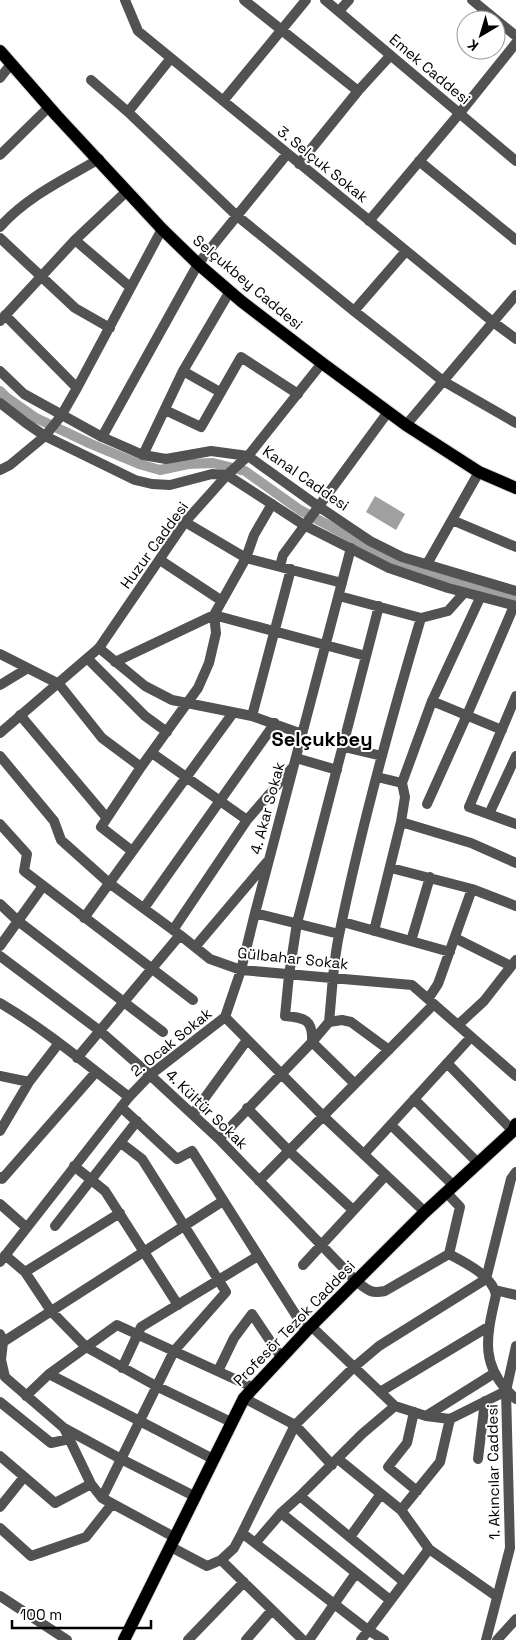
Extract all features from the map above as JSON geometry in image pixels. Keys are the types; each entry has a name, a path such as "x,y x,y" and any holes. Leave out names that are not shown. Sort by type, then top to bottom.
{"main road":[{"name":"Selçukbey Caddesi","path":"0,51 162,229 198,264 322,364 406,425 479,472 516,488"},
{"name":"Profesör Tezok Caddesi","path":"129,1637 231,1422 252,1387 425,1212 515,1129"}],"street":[{"name":"3. Selçuk Sokak","path":"126,0 138,31 516,339"},
{"path":"244,0 358,91"},
{"path":"223,101 306,0"},
{"name":"Emek Caddesi","path":"325,0 516,160"},
{"path":"339,11 349,0"},
{"path":"472,0 516,36"},
{"path":"369,221 516,43"},
{"path":"299,164 358,91 390,56"},
{"path":"128,112 170,58"},
{"path":"0,78 11,64"},
{"path":"91,80 128,112 236,215 354,311 443,381 516,423"},
{"path":"0,155 49,107"},
{"path":"102,437 198,264 287,154"},
{"path":"0,227 11,215 47,189 98,159"},
{"path":"419,161 516,240"},
{"path":"77,388 3,318 75,240 127,191"},
{"path":"0,470 10,465 47,434 59,418 110,328 162,229"},
{"path":"0,238 74,308 110,328"},
{"path":"75,240 130,287"},
{"path":"354,311 406,251"},
{"path":"143,454 183,371 230,291"},
{"path":"406,425 516,295"},
{"path":"165,410 201,426 241,357 298,394"},
{"name":"Huzur Caddesi","path":"0,733 99,648 185,522 227,475 245,459 322,364"},
{"name":"Kanal Caddesi","path":"0,371 24,394 59,418 102,437 143,454 166,459 210,451 245,459 370,541 402,557 516,591"},
{"path":"183,371 220,392"},
{"path":"0,403 26,423 135,480 152,484 170,485 212,474 227,475 304,525 389,568 480,598 515,606 427,804"},
{"path":"280,566 282,555 388,412"},
{"path":"427,564 479,472"},
{"path":"115,662 214,615 246,558 254,535 272,504"},
{"path":"452,520 516,547"},
{"path":"185,522 246,558 342,583"},
{"name":"4. Akar Sokak","path":"225,1017 242,970 255,912 351,548"},
{"path":"160,560 222,601"},
{"path":"252,716 291,569"},
{"path":"339,596 421,618 448,611 464,593"},
{"path":"374,931 401,822 405,797 402,783 432,701 480,598"},
{"path":"355,1084 312,1042 310,1024 303,1018 285,1016 297,923 379,606"},
{"path":"214,615 366,656"},
{"path":"132,851 101,827 141,767 198,688 209,663 216,633 214,615"},
{"path":"219,1139 329,1022 339,934 357,852 421,618"},
{"path":"99,648 145,686 172,700 252,716 302,734"},
{"path":"0,654 59,684 102,738 141,767"},
{"path":"88,659 145,716 167,732"},
{"path":"0,685 28,668"},
{"path":"516,696 469,807 516,824"},
{"path":"432,701 502,730"},
{"path":"84,918 233,713"},
{"path":"20,715 106,818"},
{"path":"144,908 275,724"},
{"path":"344,747 382,756"},
{"path":"152,753 248,820"},
{"name":"Gülbahar Sokak","path":"0,756 54,821 61,840 110,882 210,959 242,970 412,985 516,1076"},
{"path":"489,814 516,757"},
{"path":"77,1058 152,968 248,820 295,762 337,770"},
{"path":"377,777 402,783"},
{"path":"401,822 471,843 516,863"},
{"path":"0,824 27,854 24,871 193,1000"},
{"path":"195,947 269,859"},
{"path":"391,868 472,889 516,906"},
{"path":"411,941 430,877"},
{"path":"0,946 43,886"},
{"path":"259,1181 388,1050 431,1001 472,889"},
{"path":"0,904 18,921 163,1032"},
{"path":"255,912 339,934"},
{"path":"343,922 450,952"},
{"path":"455,938 514,963 484,1001 458,1025"},
{"name":"4. Kültür Sokak","path":"0,956 100,1031 193,1114 323,1245 356,1281 367,1289 375,1293 385,1291 449,1254"},
{"path":"1,1005 22,1016 129,1097"},
{"name":"2. Ocak Sokak","path":"3,1258 129,1097 150,1075 225,1017 280,1074 425,1212"},
{"path":"329,1022 342,1020 351,1022 388,1050"},
{"path":"364,1154 470,1036"},
{"path":"193,1114 247,1040"},
{"path":"0,1131 29,1082 58,1042"},
{"path":"447,1063 515,1129"},
{"path":"0,1177 2,1179 96,1072"},
{"path":"0,1076 29,1082"},
{"path":"414,1099 478,1163"},
{"path":"121,1107 177,1159 192,1151 258,1256 309,1329 395,1406 426,1416 450,1419 506,1390 516,1346"},
{"path":"247,1108 353,1210"},
{"path":"55,1226 137,1121"},
{"path":"390,1125 449,1189 460,1207 449,1254 476,1269 495,1290 516,1295"},
{"path":"102,1498 174,1351 226,1292 142,1160 121,1143"},
{"path":"74,1166 92,1179 105,1192 178,1305"},
{"path":"303,1265 386,1174"},
{"path":"64,1428 91,1484 102,1498 174,1542 206,1566 221,1560 234,1548 295,1426 353,1368 379,1346 486,1279 513,1175"},
{"path":"196,1497 64,1428 5,1377 0,1360 2,1338 51,1311 223,1201"},
{"path":"0,1204 26,1227"},
{"path":"25,1272 120,1213"},
{"path":"122,1368 141,1327 258,1256"},
{"path":"3,1258 25,1272 51,1311 86,1347 156,1386 231,1422"},
{"name":"1. Akıncılar Caddesi","path":"486,1640 496,1596 513,1545 506,1390 493,1374 487,1342 488,1327 496,1295 495,1290"},
{"path":"218,1371 234,1338 252,1314 281,1357"},
{"path":"26,1396 49,1374 117,1324 252,1387"},
{"path":"380,1392 488,1327"},
{"path":"49,1374 213,1459"},
{"path":"426,1416 493,1374"},
{"path":"506,1390 516,1399"},
{"path":"244,1398 295,1426 335,1462 381,1494 400,1510 429,1549 496,1596"},
{"path":"478,1459 485,1401"},
{"path":"0,1402 51,1443 69,1439"},
{"path":"256,1542 281,1513 362,1434 395,1406"},
{"path":"414,1412 407,1443 388,1467 417,1491"},
{"path":"400,1510 440,1462 450,1419"},
{"path":"0,1456 55,1503 91,1484"},
{"path":"0,1507 24,1477"},
{"path":"350,1538 381,1494"},
{"path":"300,1496 404,1582"},
{"path":"0,1528 30,1556 86,1537 112,1504"},
{"path":"281,1513 390,1600"},
{"path":"242,1533 368,1630 384,1640"},
{"path":"361,1640 429,1549"},
{"path":"221,1560 303,1640"},
{"path":"308,1640 356,1573"},
{"path":"188,1640 244,1582"},
{"path":"0,1596 67,1640"},
{"path":"246,1640 272,1610"},
{"path":"497,1640 516,1619"}],"shaded area":[{"path":"375,496 405,514 396,530 366,512"}],"waterway":[{"path":"0,391 36,418 139,464 160,470 188,464 213,463 245,471 300,510 398,563 516,599"}],"district":[{"name":"Selçukbey","path":"322,739"}]}
